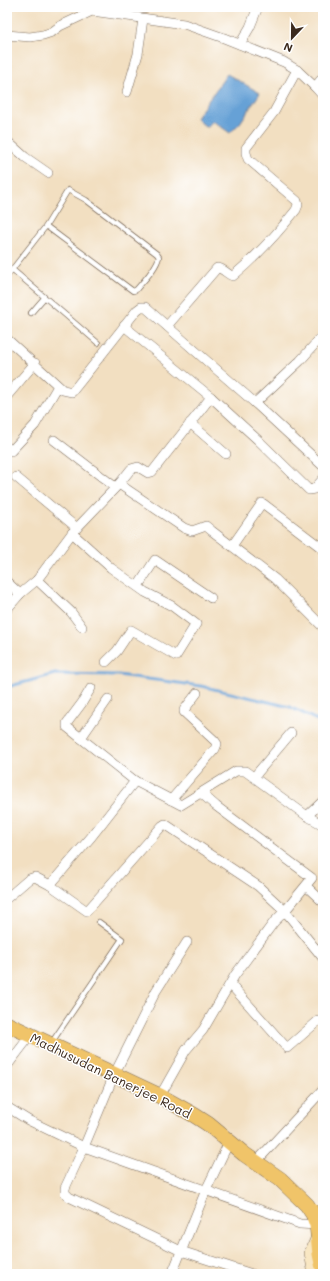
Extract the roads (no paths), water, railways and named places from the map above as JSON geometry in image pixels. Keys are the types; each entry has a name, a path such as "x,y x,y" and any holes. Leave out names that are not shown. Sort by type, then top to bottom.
{"main road":[{"name":"Madhusudan Banerjee Road","path":"7,1024 160,1096 208,1124 229,1142 280,1179 307,1205 320,1229 321,1261"}],"street":[{"path":"240,44 250,27 258,7"},
{"path":"7,35 30,37 44,35 52,32 88,9 143,19 184,24 284,62 297,70 323,96"},
{"path":"127,92 138,54 143,19"},
{"path":"168,326 217,268 222,269 233,276 257,256 296,210 298,205 297,201 248,159 246,148 274,112 297,70"},
{"path":"315,87 323,77"},
{"path":"7,141 25,157 48,173"},
{"path":"7,339 35,363 58,386 63,390 72,392 137,310 141,307 145,307 255,403 323,466"},
{"path":"124,326 211,397 309,490 314,489 323,479"},
{"path":"255,403 289,372 323,335"},
{"path":"7,396 35,363"},
{"path":"8,451 35,425 58,386"},
{"path":"7,609 20,594 37,580 74,531 131,469 138,467 148,473 152,472 211,397"},
{"path":"190,423 226,454"},
{"path":"54,440 117,486 184,528 192,531 206,526 275,579 323,627"},
{"path":"16,477 111,568 172,606 196,624 176,656 131,630 117,651 106,662"},
{"path":"232,546 262,504 323,549"},
{"path":"138,586 155,560 211,598"},
{"path":"37,580 71,612 82,627"},
{"path":"7,582 20,594"},
{"path":"91,688 67,727 135,781 181,805 236,771 245,771 323,825"},
{"path":"171,800 216,746 215,741 184,712 197,692"},
{"path":"81,738 108,699"},
{"path":"254,777 291,733"},
{"path":"50,885 92,836 135,781"},
{"path":"160,1096 186,1050 203,1030 230,984 274,922 312,878 201,793"},
{"path":"308,816 323,801"},
{"path":"7,898 29,879 35,878 50,885 86,911 162,826 166,824 258,886 285,911 323,958"},
{"path":"306,886 322,899"},
{"path":"187,942 156,991 114,1075 65,1188 69,1197 181,1251 252,1274"},
{"path":"230,984 288,1048 318,1021"},
{"path":"7,1066 30,1036"},
{"path":"256,1162 323,1090"},
{"path":"7,1107 28,1120 84,1147 300,1224 320,1229 311,1253 315,1274"},
{"path":"172,1274 206,1190 229,1142"}],"lane":[{"path":"7,276 46,226 64,199 68,190 91,204 160,257 158,262 136,290 133,291 46,226"},
{"path":"12,270 98,343"},
{"path":"31,313 44,298"},
{"path":"51,1044 122,939 99,922"}],"water":[{"path":"227,74 260,93 240,123 230,133 213,121 206,127 196,118"}],"waterway":[{"path":"7,687 55,674 118,675 201,686 290,707 323,723"}]}
